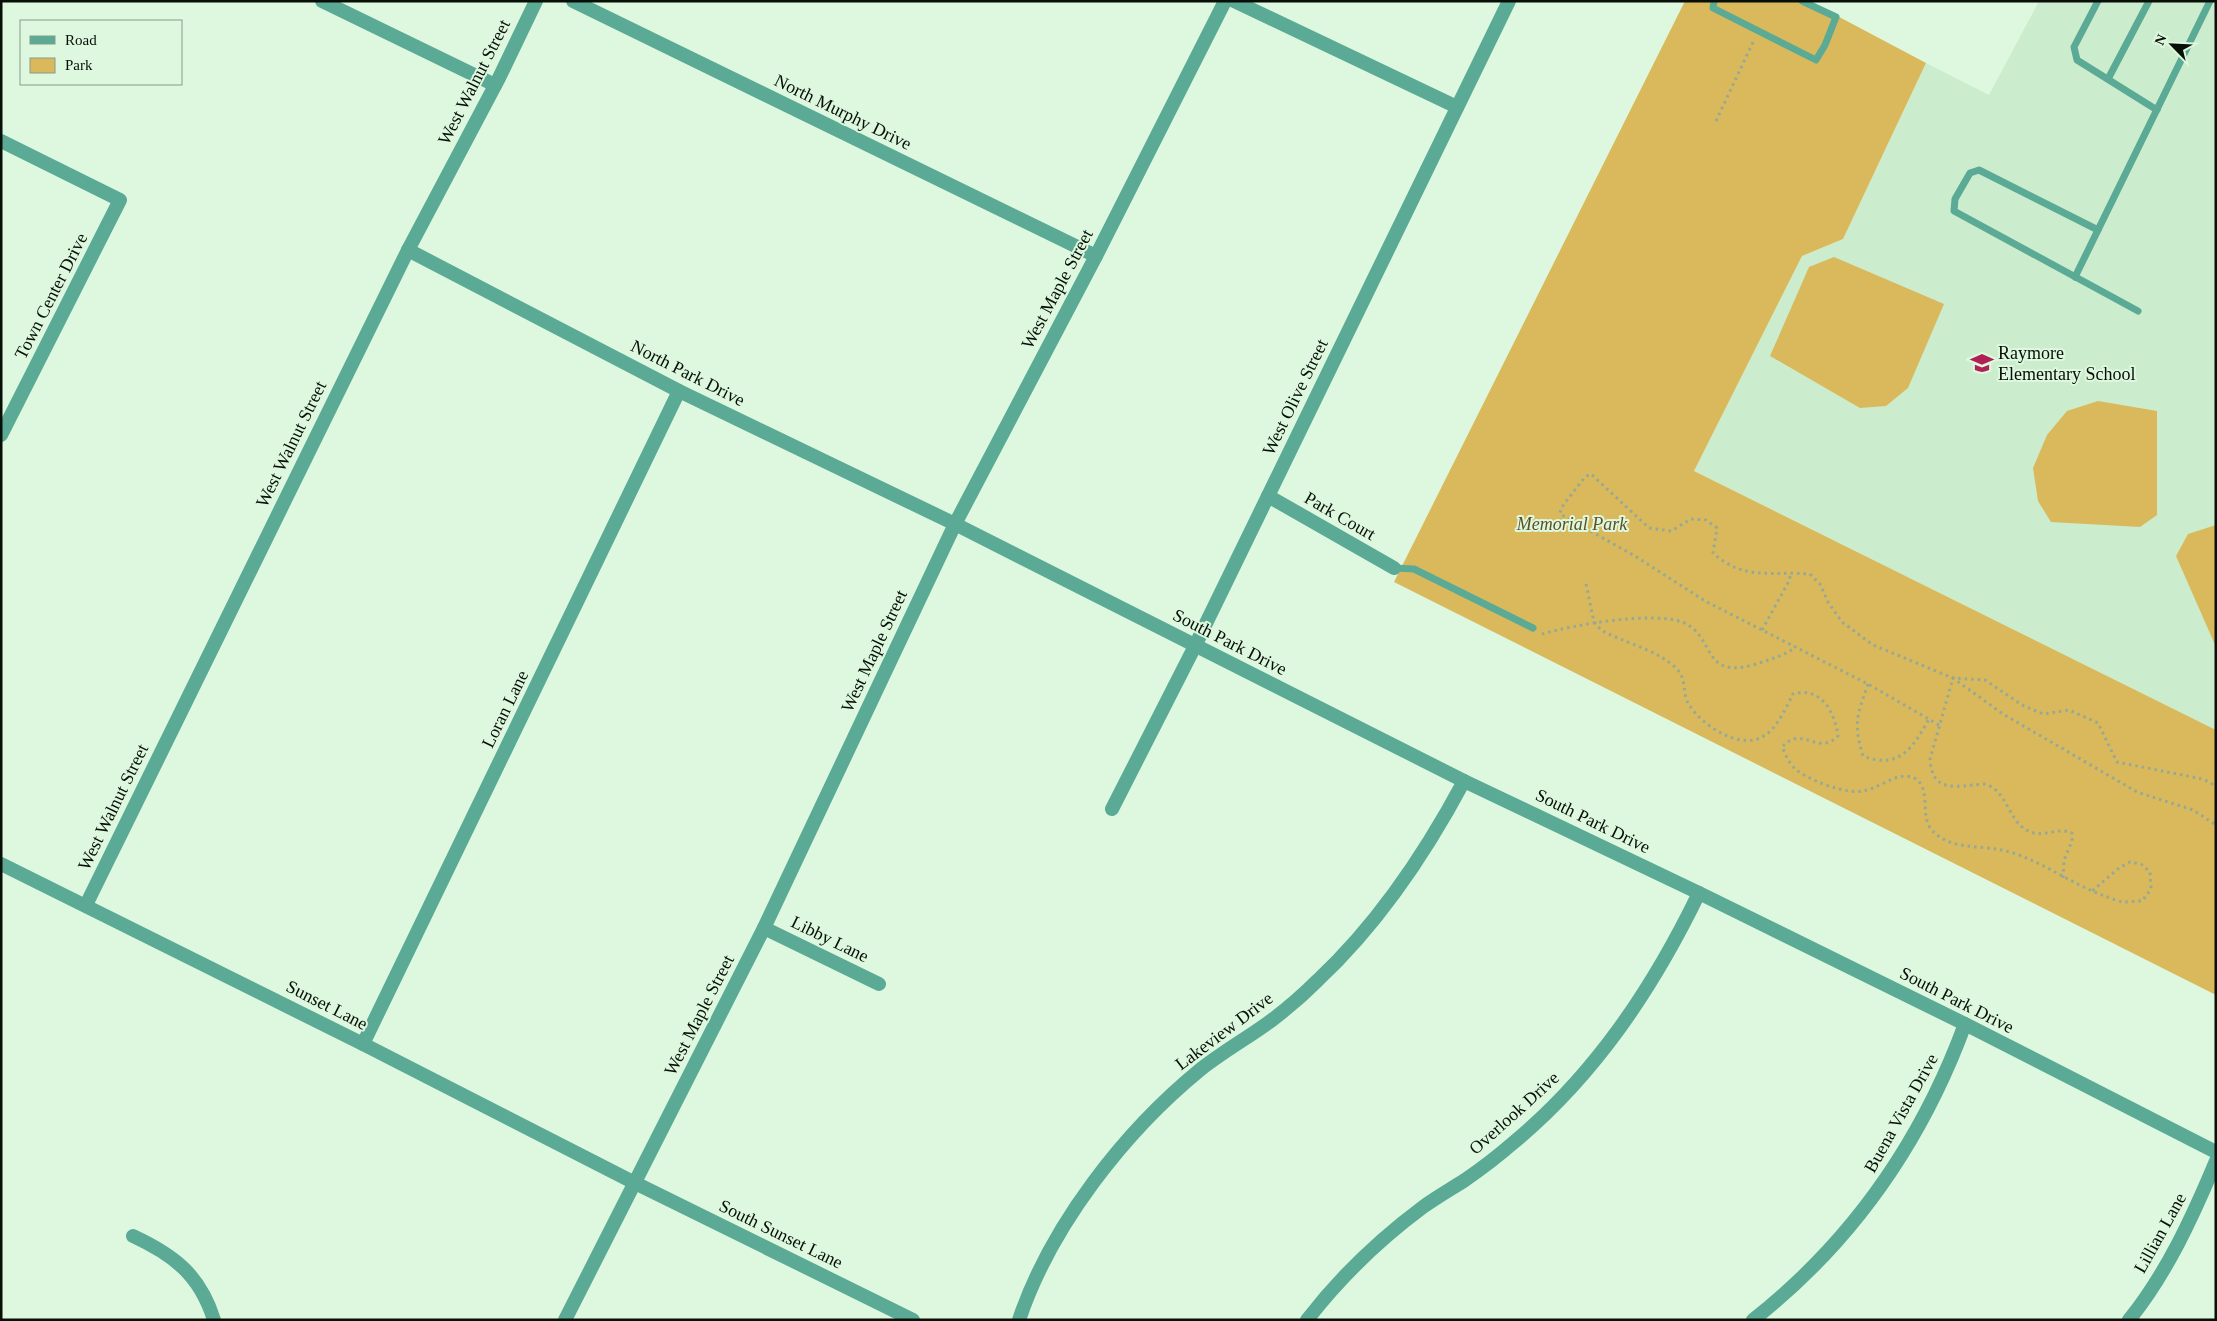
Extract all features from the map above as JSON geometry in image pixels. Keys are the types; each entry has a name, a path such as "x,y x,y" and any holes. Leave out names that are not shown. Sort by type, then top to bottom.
{"street":[{"path":"322,1 495,85"},
{"name":"West Walnut Street","path":"86,905 408,250 495,85 536,1"},
{"name":"North Murphy Drive","path":"572,1 1096,256"},
{"name":"West Maple Street","path":"565,1320 633,1182 764,928 955,524 1096,256 1225,1"},
{"path":"1234,1 1457,108"},
{"name":"West Olive Street","path":"1112,809 1195,646 1509,1"},
{"name":"Town Center Drive","path":"1,141 120,200 1,435"},
{"name":"North Park Drive","path":"408,250 680,391 955,524"},
{"name":"Loran Lane","path":"363,1044 680,391"},
{"name":"Park Court","path":"1268,496 1394,568"},
{"name":"South Park Drive","path":"955,524 1464,781 1699,893 1965,1024 2216,1152"},
{"name":"Lakeview Drive","path":"1019,1320 1041,1269 1066,1224 1094,1181 1127,1140 1162,1104 1201,1069 1273,1020 1318,980 1352,946 1384,909 1412,870 1444,819 1464,781"},
{"name":"Sunset Lane","path":"1,864 363,1044 633,1182"},
{"name":"Overlook Drive","path":"1307,1320 1352,1267 1387,1234 1425,1205 1467,1179 1513,1143 1581,1077 1611,1041 1645,993 1675,942 1699,893"},
{"name":"Libby Lane","path":"764,928 879,984"},
{"name":"Buena Vista Drive","path":"1753,1320 1813,1268 1850,1227 1884,1184 1908,1146 1934,1098 1965,1024"},
{"name":"Lillian Lane","path":"2129,1320 2173,1252 2197,1206 2216,1161"},
{"name":"South Sunset Lane","path":"633,1182 913,1320"},
{"path":"133,1236 158,1248 181,1265 198,1284 214,1320"}],"lane":[{"path":"1714,1 1713,8 1816,60 1825,46 1836,17 1802,1"},
{"path":"2098,1 2074,47 2077,60 2157,110"},
{"path":"2108,80 2149,1"},
{"path":"2075,276 2210,1"},
{"path":"2098,230 1979,170 1970,173 1955,199 1954,211 2138,311"},
{"path":"1394,568 1414,569 1533,628"}],"path":[{"path":"1716,121 1758,31"},
{"path":"1939,725 1868,684 1705,601 1635,556 1560,514 1561,508 1585,477 1591,474 1649,528 1671,531 1691,519 1706,520 1717,528 1713,554 1725,564 1744,572 1810,574 1820,584 1828,602 1842,622 1872,645 1953,678 2003,714 2136,792 2193,810 2216,825"},
{"path":"1762,630 1789,581 1791,573"},
{"path":"1586,584 1594,622 1601,630 1662,658 1676,668 1682,675 1687,702 1699,717 1712,728 1736,739 1747,741 1762,738 1769,732 1794,694 1802,692 1818,696 1823,699 1836,723 1838,736 1832,742 1824,745 1800,738 1789,740 1782,747 1787,758 1798,771 1845,792 1864,791 1904,775 1916,780 1923,789 1926,819 1931,828 1956,845 2003,850 2024,857 2091,892 2121,902 2142,901 2151,889 2150,872 2141,864 2130,862 2118,868 2091,892"},
{"path":"1533,628 1536,636 1594,622 1654,619 1682,622 1693,629 1723,667 1739,668 1782,656 1795,648"},
{"path":"1953,678 1930,759 1931,773 1936,781 1946,785 1986,784 2000,792 2014,818 2025,829 2036,834 2065,830 2072,833 2072,840 2064,860 2063,878"},
{"path":"1953,678 1985,680 2022,706 2043,714 2069,710 2098,723 2117,762 2202,779 2216,786"},
{"path":"1868,684 1858,714 1856,733 1863,756 1875,761 1891,761 1915,744 1929,719"}],"shaded area":[{"name":"Raymore Elementary School","path":"2039,1 2216,1 2216,730 1694,471 1802,256 1843,239 1926,63 1989,95"}],"green space":[{"name":"Memorial Park","path":"1685,1 1809,1 1926,63 1843,239 1802,256 1694,471 2216,730 2216,995 1394,582"},
{"path":"1834,257 1944,304 1908,388 1886,406 1860,408 1770,356 1809,267"},
{"path":"2098,401 2157,411 2157,515 2140,527 2051,522 2038,501 2033,468 2047,435 2067,411"},
{"path":"2216,525 2216,647 2176,556 2188,534"}],"place":[{"name":"Raymore Elementary School","path":"1982,363"}]}
